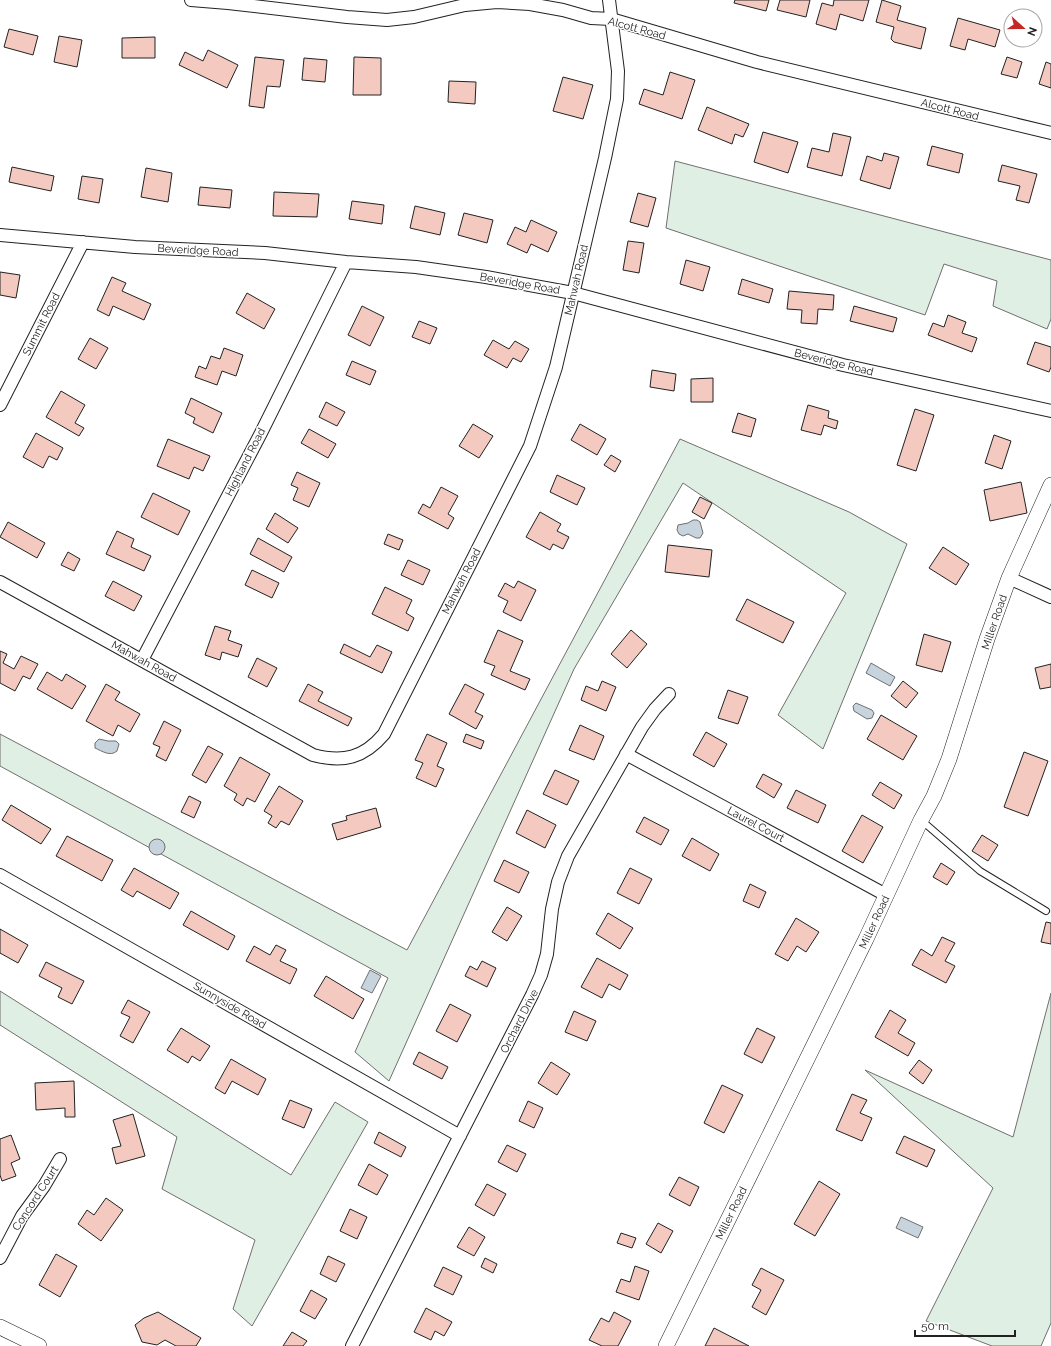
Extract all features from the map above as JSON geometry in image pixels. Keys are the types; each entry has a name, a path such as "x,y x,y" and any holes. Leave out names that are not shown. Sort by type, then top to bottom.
{"street":[{"name":"Alcott Road","path":"191,0 387,20 414,17 465,5 498,2 530,4 563,10 591,18 611,19 758,62 1051,133"},
{"name":"Mahwah Road","path":"0,582 314,755 339,759 359,754 376,743 384,734 530,446 556,367 605,158 617,99 618,71 609,0"},
{"name":"Beveridge Road","path":"0,235 135,247 265,253 346,262 416,267 486,277 573,293 843,365 1051,411"},
{"name":"Summit Road","path":"0,405 83,242"},
{"name":"Highland Road","path":"142,660 260,433 346,262"},
{"name":"Miller Road","path":"666,1346 866,939 921,820 934,796 949,759 987,639 1009,578 1051,485"},
{"path":"1009,578 1051,597"},
{"name":"Orchard Drive","path":"352,1346 541,975 547,954 552,909 558,882 568,856 626,754 655,709 669,694"},
{"name":"Laurel Court","path":"626,754 886,894"},
{"name":"Sunnyside Road","path":"0,875 460,1136"},
{"name":"Concord Court","path":"0,1258 22,1216 44,1186 60,1159"},
{"path":"0,1327 39,1346"}],"lane":[{"path":"921,820 980,871 1046,911"}],"green space":[{"path":"675,161 1051,260 1051,319 1047,329 993,306 997,281 944,264 925,315 666,228"},
{"path":"680,439 849,512 907,544 823,749 778,715 846,593 683,483 574,669 389,1081 355,1052 388,978 0,766 0,734 407,950"},
{"path":"0,991 291,1175 335,1102 368,1122 252,1326 233,1309 255,1240 162,1189 177,1137 0,1025"},
{"path":"1051,993 1051,1323 1041,1346 992,1346 926,1321 993,1188 865,1070 1013,1137"}],"shaded area":[{"path":"693,520 700,522 703,533 700,538 696,538 688,534 683,536 679,534 677,530 678,525 688,523"},
{"path":"871,663 895,677 890,686 866,673"},
{"path":"856,703 872,710 874,713 872,718 867,719 854,711 853,706"},
{"path":"99,739 116,741 119,744 117,751 114,753 109,753 95,748 95,743"},
{"path":"154,839 160,839 165,844 163,853 160,855 154,855 149,850 149,844"},
{"path":"370,970 381,976 372,993 361,988"},
{"path":"901,1217 923,1227 918,1238 896,1228"}],"building":[{"path":"735,0 769,0 766,11 734,3"},
{"path":"780,0 810,0 806,17 777,10"},
{"path":"834,0 869,0 863,21 840,14 836,30 816,24 822,3 833,6"},
{"path":"882,0 901,6 897,20 926,28 921,49 894,42 891,39 894,27 876,22"},
{"path":"958,18 1000,30 995,47 968,39 965,50 950,46"},
{"path":"9,29 38,36 33,55 4,47"},
{"path":"59,36 82,40 77,67 54,62"},
{"path":"155,37 155,58 122,58 122,38"},
{"path":"208,50 238,65 227,88 179,65 185,52 203,61"},
{"path":"255,57 284,60 280,87 267,86 264,108 249,106"},
{"path":"354,57 381,58 381,95 353,95"},
{"path":"1007,57 1022,62 1017,78 1001,74"},
{"path":"304,58 327,60 325,82 302,80"},
{"path":"1046,62 1051,64 1051,88 1039,84"},
{"path":"670,72 695,80 682,119 639,104 644,89 663,95"},
{"path":"563,77 593,85 583,119 553,111"},
{"path":"449,81 476,82 475,104 448,102"},
{"path":"707,107 749,124 743,137 735,134 732,144 698,130"},
{"path":"763,132 798,142 788,173 754,162"},
{"path":"833,133 851,137 842,176 807,167 812,148 829,152"},
{"path":"932,146 963,154 959,173 927,165"},
{"path":"884,153 899,157 890,189 860,180 867,156 882,161"},
{"path":"1002,165 1037,174 1029,203 1016,200 1020,186 998,181"},
{"path":"12,167 54,176 51,191 9,182"},
{"path":"146,168 172,173 168,202 141,197"},
{"path":"82,176 103,179 99,203 78,199"},
{"path":"200,187 232,190 230,208 198,205"},
{"path":"274,192 319,194 317,217 273,216"},
{"path":"638,193 656,198 648,227 630,222"},
{"path":"352,201 384,205 382,224 349,219"},
{"path":"415,206 445,213 440,235 410,228"},
{"path":"464,213 493,220 487,243 458,235"},
{"path":"531,220 557,232 548,252 531,244 527,253 507,244 515,227 526,232"},
{"path":"628,241 644,243 639,273 623,270"},
{"path":"686,260 710,267 703,291 680,284"},
{"path":"0,272 20,275 16,298 0,295"},
{"path":"112,277 126,283 122,291 151,304 144,320 113,306 109,316 97,310"},
{"path":"742,279 773,289 769,303 738,294"},
{"path":"789,291 834,295 833,310 818,309 817,324 801,323 802,310 787,309"},
{"path":"247,293 275,309 264,329 236,313"},
{"path":"362,306 384,317 370,346 348,335"},
{"path":"854,306 897,318 893,332 850,321"},
{"path":"948,315 966,322 962,333 977,338 972,352 928,335 933,323 944,327"},
{"path":"419,321 437,328 430,344 412,337"},
{"path":"90,338 108,348 96,369 78,359"},
{"path":"493,340 509,349 515,341 529,349 521,362 513,358 507,368 484,355"},
{"path":"1035,342 1051,347 1051,367 1049,372 1027,364"},
{"path":"224,348 243,355 236,376 222,371 217,385 195,377 199,366 206,369 211,356 220,359"},
{"path":"352,361 376,371 370,385 346,375"},
{"path":"652,370 676,374 674,391 650,387"},
{"path":"713,378 713,402 691,402 691,379"},
{"path":"61,391 85,405 75,423 84,428 79,436 46,417"},
{"path":"191,398 222,413 213,433 193,423 195,418 185,413"},
{"path":"326,402 345,412 337,426 319,417"},
{"path":"808,405 829,411 828,418 838,421 836,429 824,425 821,435 801,430"},
{"path":"915,409 934,415 916,471 897,465"},
{"path":"738,413 756,419 751,437 732,432"},
{"path":"473,424 493,436 479,458 459,446"},
{"path":"580,424 606,439 597,455 571,440"},
{"path":"309,429 336,444 328,458 301,443"},
{"path":"36,433 63,448 57,460 49,456 43,468 23,457"},
{"path":"994,435 1011,441 1002,469 985,463"},
{"path":"168,439 210,456 203,471 194,467 189,479 157,466"},
{"path":"611,455 621,461 615,472 604,465"},
{"path":"297,472 320,483 309,507 293,500 298,488 291,485"},
{"path":"557,475 585,488 577,505 550,492"},
{"path":"1021,482 1027,513 990,521 984,490"},
{"path":"441,487 458,496 448,514 454,518 448,529 418,513 423,504 430,508"},
{"path":"153,493 190,511 178,535 141,517"},
{"path":"700,497 712,503 704,519 692,512"},
{"path":"540,512 561,524 557,531 569,537 563,549 553,544 550,550 526,537"},
{"path":"275,513 298,528 288,543 266,529"},
{"path":"8,522 45,543 37,558 0,537"},
{"path":"117,531 134,539 131,547 151,556 144,571 106,554"},
{"path":"388,534 403,540 399,550 384,544"},
{"path":"258,538 292,557 284,572 250,554"},
{"path":"668,545 712,550 709,577 665,572"},
{"path":"943,547 969,564 956,585 929,568"},
{"path":"68,552 80,559 74,571 61,565"},
{"path":"408,560 430,570 423,585 401,575"},
{"path":"252,570 279,583 272,598 245,585"},
{"path":"113,581 142,596 134,611 105,596"},
{"path":"518,581 536,590 521,621 503,612 508,601 498,596 505,583 514,588"},
{"path":"385,587 412,600 406,613 414,618 408,631 372,614"},
{"path":"747,599 794,622 783,643 736,620"},
{"path":"215,626 231,631 228,640 242,645 238,657 222,652 220,660 205,655"},
{"path":"498,630 523,641 510,671 530,679 525,690 491,675 495,666 484,662"},
{"path":"631,630 647,644 627,668 611,654"},
{"path":"924,634 951,642 942,672 916,665"},
{"path":"344,644 370,657 377,645 392,652 382,673 340,653"},
{"path":"0,651 7,654 3,663 14,669 21,656 38,664 30,679 23,676 15,691 0,683"},
{"path":"257,658 277,668 267,687 248,677"},
{"path":"1051,664 1051,687 1040,689 1035,668"},
{"path":"47,672 62,681 66,674 86,686 72,709 37,689"},
{"path":"602,681 616,687 606,711 581,700 586,686 598,691"},
{"path":"903,681 918,693 906,708 891,696"},
{"path":"106,684 120,692 115,700 140,714 130,732 118,725 113,736 86,721"},
{"path":"308,684 323,692 318,701 352,718 348,726 299,701"},
{"path":"465,684 484,694 475,712 483,716 476,729 449,714"},
{"path":"728,690 748,697 738,724 718,718"},
{"path":"881,715 917,736 903,760 867,739"},
{"path":"164,721 181,730 166,761 156,756 160,747 153,744"},
{"path":"580,725 604,736 594,760 569,750"},
{"path":"706,732 727,744 714,767 693,755"},
{"path":"427,734 447,743 437,766 444,769 436,787 416,778 423,763 415,760"},
{"path":"466,734 484,741 481,749 463,742"},
{"path":"208,746 223,754 206,783 192,775"},
{"path":"1024,752 1048,761 1028,816 1004,807"},
{"path":"240,757 270,774 255,802 247,798 243,806 234,800 237,794 224,786"},
{"path":"555,770 579,781 567,805 543,794"},
{"path":"763,774 782,784 774,798 756,787"},
{"path":"880,782 902,795 894,809 872,795"},
{"path":"279,786 303,801 289,825 281,821 276,828 268,823 272,816 264,811"},
{"path":"796,790 826,805 818,823 787,808"},
{"path":"189,796 201,802 194,818 181,812"},
{"path":"11,805 51,829 41,844 2,820"},
{"path":"376,808 381,827 337,840 332,824 347,820 346,816"},
{"path":"527,810 556,825 545,848 516,833"},
{"path":"862,815 883,827 863,863 842,851"},
{"path":"644,817 669,830 661,845 636,832"},
{"path":"982,835 998,845 988,861 972,851"},
{"path":"67,836 113,860 102,881 56,856"},
{"path":"692,838 719,854 710,871 682,856"},
{"path":"504,860 529,872 519,893 494,881"},
{"path":"941,863 955,872 947,885 933,877"},
{"path":"134,868 179,893 170,909 137,891 133,897 121,890"},
{"path":"630,868 652,879 639,904 617,893"},
{"path":"750,884 766,892 759,908 743,901"},
{"path":"507,907 522,916 507,941 492,932"},
{"path":"191,911 235,936 228,950 183,925"},
{"path":"608,913 633,928 620,949 596,934"},
{"path":"796,918 819,932 806,952 797,946 788,961 775,954"},
{"path":"1046,922 1051,923 1051,944 1041,942"},
{"path":"0,929 28,945 18,963 0,953"},
{"path":"942,937 955,943 945,961 955,966 946,983 912,965 921,949 932,956"},
{"path":"276,945 286,950 280,961 297,969 290,984 246,961 254,946 270,955"},
{"path":"597,958 628,975 620,990 609,984 602,998 581,987"},
{"path":"482,961 496,968 487,987 465,976 470,966 477,970"},
{"path":"46,962 84,981 72,1004 58,997 62,988 39,976"},
{"path":"326,976 364,999 353,1019 314,996"},
{"path":"128,1000 150,1012 133,1043 120,1036 130,1017 121,1013"},
{"path":"450,1004 471,1015 457,1042 436,1031"},
{"path":"890,1010 906,1020 898,1033 915,1043 908,1056 875,1037"},
{"path":"574,1011 596,1021 587,1041 565,1032"},
{"path":"181,1028 210,1046 200,1061 192,1056 188,1063 167,1050"},
{"path":"757,1028 775,1037 762,1063 744,1054"},
{"path":"419,1052 448,1067 442,1079 413,1064"},
{"path":"231,1059 266,1079 258,1095 232,1081 225,1094 215,1088"},
{"path":"919,1060 932,1070 923,1084 909,1073"},
{"path":"551,1062 570,1074 557,1095 538,1083"},
{"path":"74,1081 75,1117 65,1117 65,1108 36,1110 35,1083"},
{"path":"722,1085 743,1095 724,1133 704,1123"},
{"path":"852,1094 867,1100 860,1113 872,1118 862,1141 836,1130"},
{"path":"290,1100 312,1109 304,1128 282,1119"},
{"path":"528,1101 543,1108 534,1128 519,1121"},
{"path":"133,1114 145,1156 116,1164 112,1148 121,1146 113,1120"},
{"path":"379,1132 406,1147 401,1157 374,1143"},
{"path":"11,1135 20,1159 11,1163 16,1176 2,1181 0,1175 0,1139"},
{"path":"904,1136 935,1150 927,1167 896,1153"},
{"path":"507,1145 526,1154 517,1172 498,1162"},
{"path":"369,1164 388,1175 377,1195 358,1185"},
{"path":"679,1177 699,1187 690,1206 669,1195"},
{"path":"819,1181 840,1194 815,1236 794,1224"},
{"path":"487,1184 506,1194 494,1216 475,1205"},
{"path":"106,1198 123,1210 101,1241 78,1224 87,1210 94,1215"},
{"path":"350,1209 367,1217 357,1239 340,1231"},
{"path":"658,1223 673,1231 661,1253 646,1244"},
{"path":"469,1227 485,1237 474,1256 457,1247"},
{"path":"621,1233 636,1238 632,1248 617,1243"},
{"path":"56,1254 77,1266 60,1297 39,1285"},
{"path":"328,1256 345,1264 336,1282 320,1274"},
{"path":"485,1258 497,1264 493,1273 481,1267"},
{"path":"635,1266 649,1271 639,1300 616,1292 621,1279 630,1282"},
{"path":"443,1267 462,1276 453,1295 434,1286"},
{"path":"761,1268 784,1280 766,1315 752,1307 761,1290 752,1285"},
{"path":"311,1290 327,1299 315,1319 300,1311"},
{"path":"426,1308 452,1322 444,1336 435,1331 431,1340 414,1332"},
{"path":"158,1312 201,1338 196,1346 176,1346 165,1340 157,1345 142,1342 135,1325 144,1318"},
{"path":"614,1312 631,1321 618,1346 602,1346 589,1340 601,1318 609,1322"},
{"path":"714,1328 749,1346 705,1346"},
{"path":"292,1332 307,1341 303,1346 283,1346"}]}
